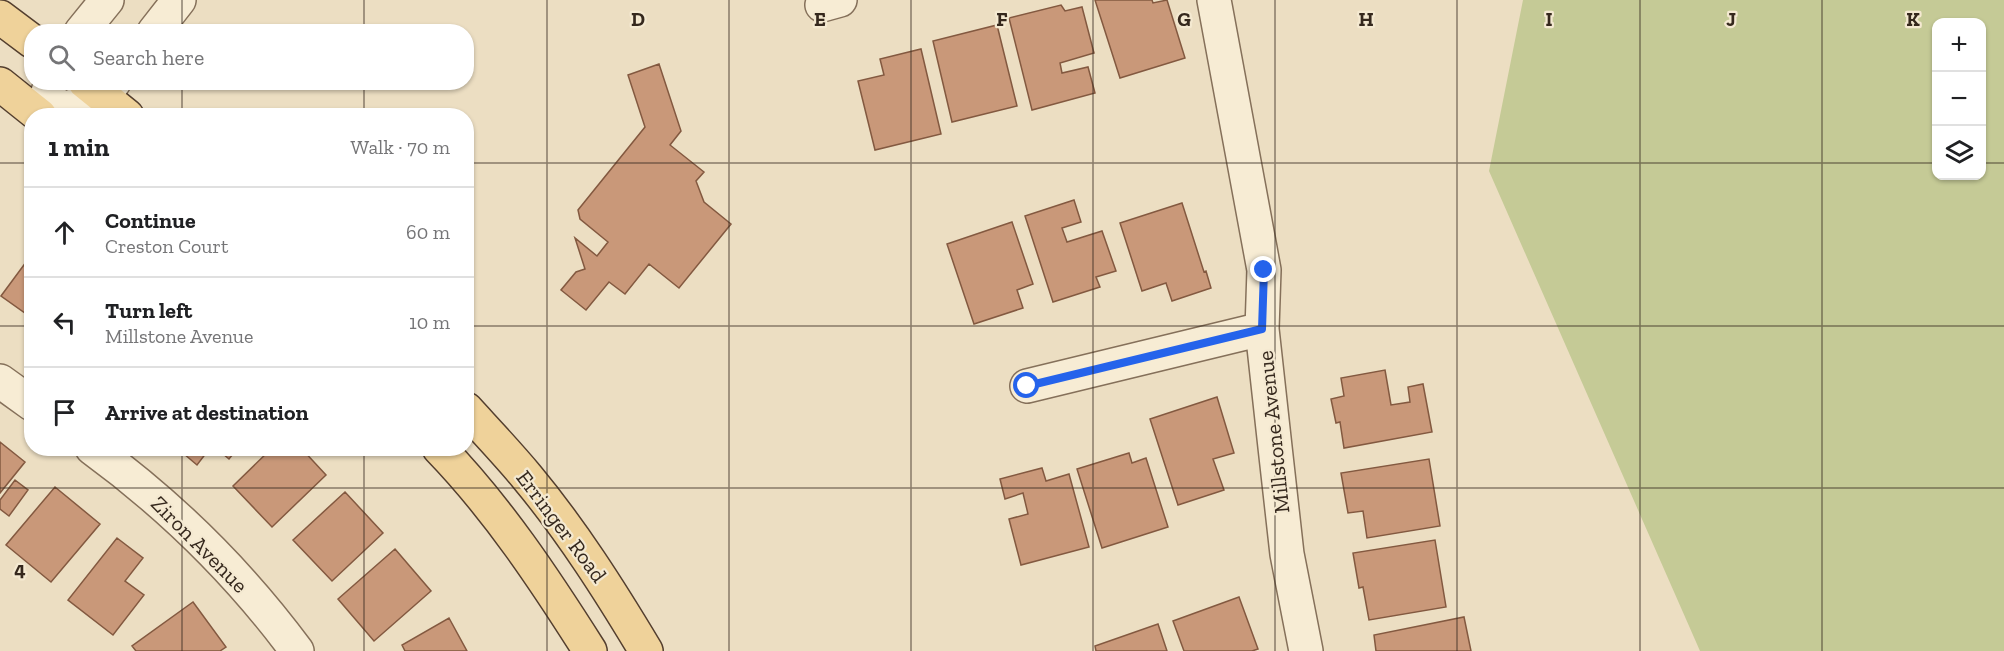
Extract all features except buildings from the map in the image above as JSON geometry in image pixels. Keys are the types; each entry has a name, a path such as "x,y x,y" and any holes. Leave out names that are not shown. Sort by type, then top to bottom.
{"main road":[{"path":"0,17 24,35"},
{"path":"0,84 31,108"},
{"name":"Erringer Road","path":"474,418 528,478 582,550 619,604 646,651"},
{"name":"Erringer Road","path":"446,456 465,476 544,580 590,651"}],"street":[{"path":"88,24 107,0"},
{"path":"160,24 179,0"},
{"name":"Millstone Avenue","path":"1214,0 1264,270 1262,329 1287,554 1306,651"},
{"path":"43,108 49,90"},
{"path":"65,108 107,94"},
{"path":"1027,386 1262,329"},
{"path":"0,381 24,398"},
{"name":"Ziron Avenue","path":"103,456 127,474 204,542 274,619 297,651"}],"green space":[{"path":"1523,0 2004,0 2004,651 1700,651 1489,171"}],"route":[{"path":"1027,386 1262,329 1264,270"}]}
